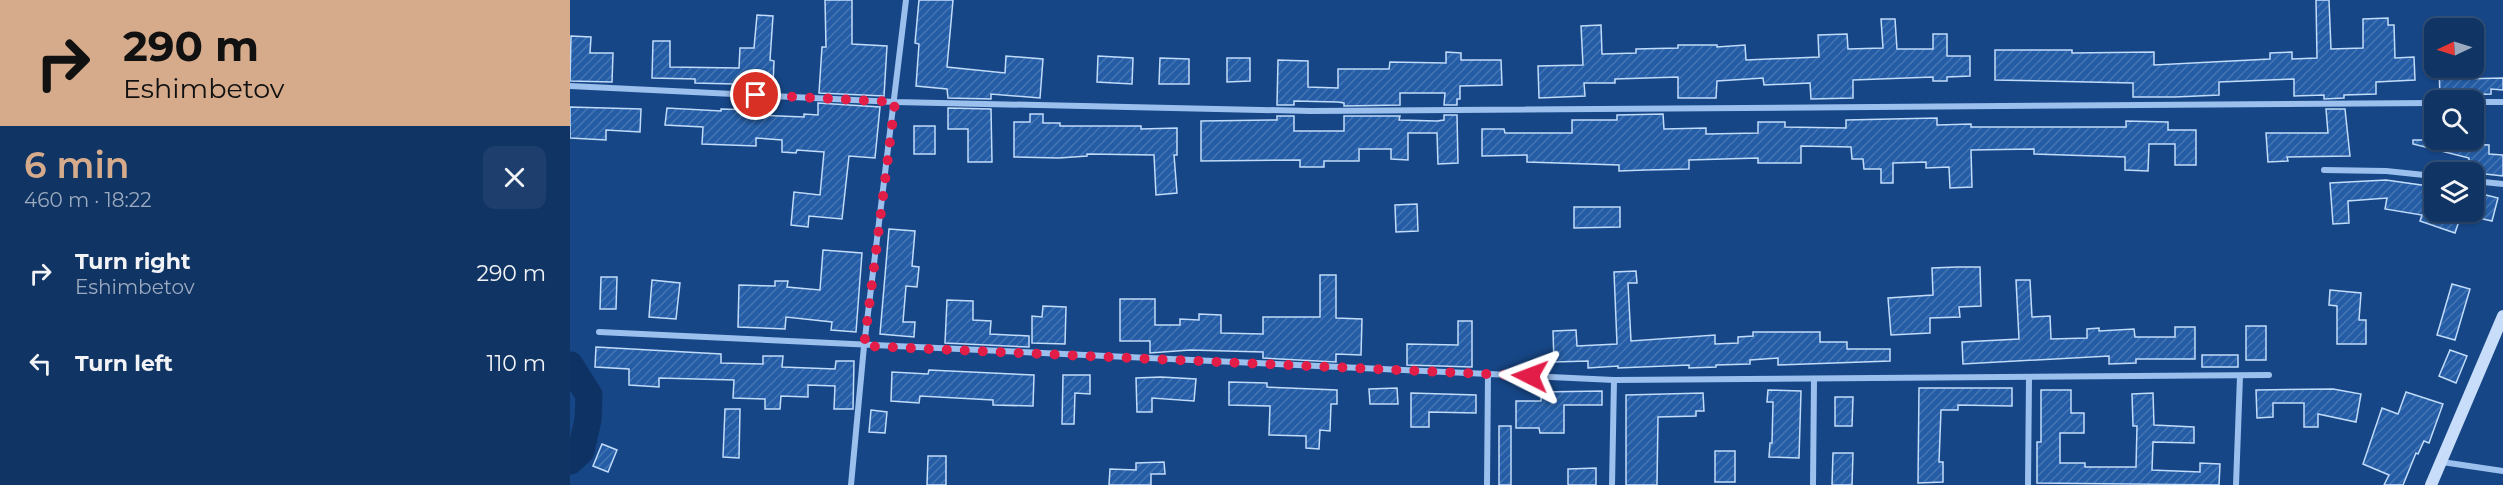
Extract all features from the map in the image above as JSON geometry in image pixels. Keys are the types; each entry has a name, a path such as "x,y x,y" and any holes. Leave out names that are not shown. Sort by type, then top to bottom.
{"main road":[{"path":"2431,485 2503,316"}],"street":[{"path":"851,485 864,346 906,0"},
{"path":"570,86 895,102 1311,111 2424,103"},
{"path":"2484,102 2503,102"},
{"path":"2324,170 2386,171 2424,175"},
{"path":"2484,182 2503,184"},
{"path":"599,332 1614,380 2269,375"},
{"path":"1487,485 1488,374"},
{"path":"2236,485 2240,376"},
{"path":"2028,485 2029,378"},
{"path":"1612,485 1614,380"},
{"path":"1813,485 1814,380"},
{"path":"2442,462 2503,471"}],"building":[{"path":"825,0 852,0 852,44 887,46 884,96 819,93 822,47 826,47"},
{"path":"919,0 953,0 947,67 1005,73 1006,56 1043,59 1040,98 991,94 991,99 948,98 947,89 916,86 919,44 915,43"},
{"path":"2316,0 2329,0 2331,49 2363,48 2363,19 2388,18 2388,25 2394,25 2395,58 2414,57 2415,80 2376,82 2376,94 2344,95 2344,98 2324,99 2324,95 2294,96 2294,79 2219,82 2219,95 2175,97 2133,97 2133,83 1995,80 1995,50 2072,50 2072,53 2154,52 2154,65 2270,59 2270,53 2292,52 2292,59 2317,58"},
{"path":"757,15 773,16 770,60 774,61 773,85 695,83 695,79 652,78 653,41 670,41 670,67 739,68 740,48 754,48"},
{"path":"1881,19 1895,19 1897,49 1933,49 1933,34 1947,34 1947,56 1970,56 1970,76 1947,77 1947,81 1933,81 1933,77 1853,80 1853,98 1811,99 1810,83 1764,85 1763,78 1717,81 1716,98 1678,98 1678,77 1615,79 1615,83 1584,83 1585,96 1539,98 1538,66 1583,65 1581,26 1601,25 1602,54 1636,53 1636,49 1678,48 1678,45 1717,45 1717,47 1745,45 1746,60 1819,57 1818,35 1847,34 1848,49 1883,48"},
{"path":"571,36 591,37 590,53 613,53 612,82 570,81"},
{"path":"1446,52 1461,53 1461,60 1501,60 1502,85 1460,86 1460,99 1457,99 1457,105 1444,105 1445,93 1400,93 1400,105 1344,106 1344,103 1338,102 1294,101 1294,105 1277,105 1278,60 1308,61 1308,87 1338,88 1338,69 1389,69 1390,62 1446,63"},
{"path":"1098,56 1133,58 1132,84 1097,82"},
{"path":"1160,58 1189,59 1189,84 1159,84"},
{"path":"1227,58 1250,58 1250,81 1227,82"},
{"path":"2439,78 2503,78 2503,90 2491,89 2491,94 2484,94 2484,90 2440,90"},
{"path":"818,103 880,107 875,158 849,156 842,219 809,216 808,227 791,225 794,192 820,195 824,152 797,150 796,153 782,152 782,140 756,138 756,146 702,144 703,127 665,125 667,108 757,110 757,115 804,117 804,114 818,115"},
{"path":"570,107 641,109 640,132 606,130 606,140 570,138"},
{"path":"948,108 991,109 992,162 968,162 968,129 948,129"},
{"path":"2326,109 2345,109 2350,156 2287,157 2288,161 2268,162 2266,133 2328,133"},
{"path":"1030,114 1043,114 1043,123 1060,123 1060,126 1177,128 1177,155 1174,155 1177,193 1156,195 1154,155 1087,154 1087,156 1059,158 1014,157 1014,122 1030,122"},
{"path":"1663,114 1664,129 1706,128 1706,134 1758,133 1758,122 1785,122 1785,127 1846,128 1846,120 1937,118 1937,125 1971,124 1971,127 2126,127 2126,121 2168,122 2168,130 2196,130 2196,165 2175,165 2175,144 2149,144 2148,171 2125,170 2125,157 2034,154 2034,149 1971,150 1972,187 1950,188 1949,167 1926,168 1926,162 1893,163 1893,183 1881,183 1881,169 1864,169 1863,159 1852,159 1851,147 1801,146 1801,163 1758,163 1758,158 1689,160 1689,169 1619,171 1619,165 1527,162 1527,155 1482,156 1482,129 1504,129 1505,133 1572,133 1572,120 1617,120 1617,115"},
{"path":"1444,115 1457,115 1458,163 1438,164 1437,133 1408,133 1408,160 1391,159 1391,149 1359,149 1359,161 1324,161 1324,167 1300,167 1300,160 1201,161 1201,121 1277,120 1277,116 1294,116 1294,131 1344,131 1344,116 1400,116 1399,120 1437,121 1444,120"},
{"path":"914,126 935,126 935,154 914,154"},
{"path":"2413,140 2424,140 2424,147 2413,144"},
{"path":"2484,145 2489,145 2489,154 2503,155 2503,176 2484,174 2484,162 2469,162 2469,158 2437,150 2484,150"},
{"path":"2386,180 2424,185 2424,222 2459,222 2455,233 2420,221 2422,215 2385,209 2387,198 2348,201 2349,223 2333,224 2330,183"},
{"path":"2484,194 2498,198 2492,221 2484,219"},
{"path":"1417,204 1418,231 1396,232 1395,205"},
{"path":"1574,207 1620,207 1620,227 1574,228"},
{"path":"889,229 915,231 912,266 919,267 917,287 906,286 903,322 915,322 914,337 880,334"},
{"path":"823,250 862,253 856,332 831,330 832,322 786,317 785,329 738,327 739,285 775,286 775,281 788,281 787,287 820,290"},
{"path":"1980,267 1981,306 1959,307 1960,317 1930,318 1930,333 1891,335 1888,298 1933,295 1932,268"},
{"path":"1636,271 1637,283 1628,283 1631,341 1715,335 1715,344 1738,343 1738,337 1753,336 1753,332 1820,332 1820,342 1847,342 1847,349 1890,349 1890,361 1778,365 1778,358 1750,360 1750,364 1689,368 1689,365 1588,368 1588,361 1554,362 1553,331 1576,330 1577,346 1617,344 1614,272"},
{"path":"1320,275 1336,275 1336,318 1362,319 1361,355 1336,354 1336,362 1263,358 1263,352 1190,350 1150,353 1150,341 1120,341 1120,299 1155,299 1155,325 1180,325 1180,319 1199,320 1199,314 1221,315 1221,333 1263,334 1263,317 1320,317"},
{"path":"601,277 617,277 616,309 600,309"},
{"path":"652,280 680,283 676,319 649,317"},
{"path":"2016,280 2030,280 2032,317 2050,316 2051,339 2087,338 2087,329 2099,328 2099,331 2134,329 2135,337 2175,337 2175,327 2195,327 2195,359 2136,359 2136,363 2109,364 2109,356 1963,364 1962,342 2019,339"},
{"path":"2452,284 2470,289 2455,340 2437,335"},
{"path":"2330,290 2361,293 2359,320 2366,320 2366,344 2337,344 2337,306 2329,305"},
{"path":"947,300 973,301 973,320 991,321 990,334 1029,336 1029,347 945,343"},
{"path":"1043,306 1066,307 1065,344 1032,343 1032,316 1042,317"},
{"path":"1458,321 1472,321 1472,367 1407,365 1407,344 1458,345"},
{"path":"2246,326 2266,326 2266,360 2246,360"},
{"path":"596,347 721,354 721,363 763,364 763,356 783,356 782,367 835,369 836,361 854,361 853,409 834,409 835,386 808,385 808,397 781,396 780,409 765,409 765,399 733,398 734,380 659,378 659,387 629,385 629,369 595,367"},
{"path":"2450,350 2467,356 2456,383 2439,376"},
{"path":"2202,355 2238,355 2238,367 2202,367"},
{"path":"929,370 1034,375 1033,406 993,405 993,400 920,396 919,403 891,401 892,372 928,374"},
{"path":"1063,375 1090,375 1090,394 1075,393 1074,424 1062,424"},
{"path":"1136,378 1196,379 1194,401 1152,398 1152,412 1137,412"},
{"path":"1229,382 1267,383 1267,387 1337,390 1337,404 1331,404 1330,431 1320,430 1319,449 1306,448 1306,436 1269,435 1270,406 1229,405"},
{"path":"1397,388 1398,404 1370,404 1369,389"},
{"path":"1919,388 2012,388 2012,406 1958,405 1958,410 1941,410 1939,462 1943,462 1943,482 1918,483"},
{"path":"2333,389 2361,394 2356,422 2318,414 2318,427 2304,427 2304,403 2273,403 2273,417 2257,418 2256,390"},
{"path":"1768,390 1801,391 1799,458 1769,457 1770,443 1772,443 1773,402 1767,402"},
{"path":"2041,390 2071,390 2071,413 2084,413 2084,433 2060,433 2060,463 2085,463 2085,467 2136,467 2137,426 2133,426 2132,394 2153,393 2154,425 2194,427 2194,443 2153,442 2152,470 2200,472 2200,463 2220,464 2219,485 2037,483 2037,442 2041,442"},
{"path":"1602,391 1602,405 1564,405 1564,433 1540,433 1539,428 1516,428 1516,401 1541,401 1541,392"},
{"path":"2406,392 2443,404 2429,443 2424,441 2418,454 2416,453 2403,485 2384,485 2389,475 2363,464 2382,408 2398,414"},
{"path":"1411,393 1476,395 1476,413 1429,412 1429,427 1411,427"},
{"path":"1703,393 1704,411 1696,411 1696,416 1658,417 1657,485 1626,485 1626,395"},
{"path":"1835,397 1853,397 1852,426 1835,426"},
{"path":"725,409 740,409 739,458 723,457"},
{"path":"871,410 887,412 885,433 869,432"},
{"path":"1499,426 1511,426 1511,485 1499,485"},
{"path":"602,444 617,450 608,472 593,466"},
{"path":"1715,451 1735,451 1735,482 1715,482"},
{"path":"1833,453 1853,453 1852,485 1832,485"},
{"path":"928,456 946,456 946,485 927,485"},
{"path":"1164,462 1165,474 1151,474 1151,485 1109,485 1110,469 1136,470 1136,463"},
{"path":"1596,468 1596,485 1568,485 1568,469"}],"waterway":[{"path":"570,365 589,395 588,420 581,451 570,461"}],"route":[{"path":"756,95 895,102 864,346 1530,376"}]}
